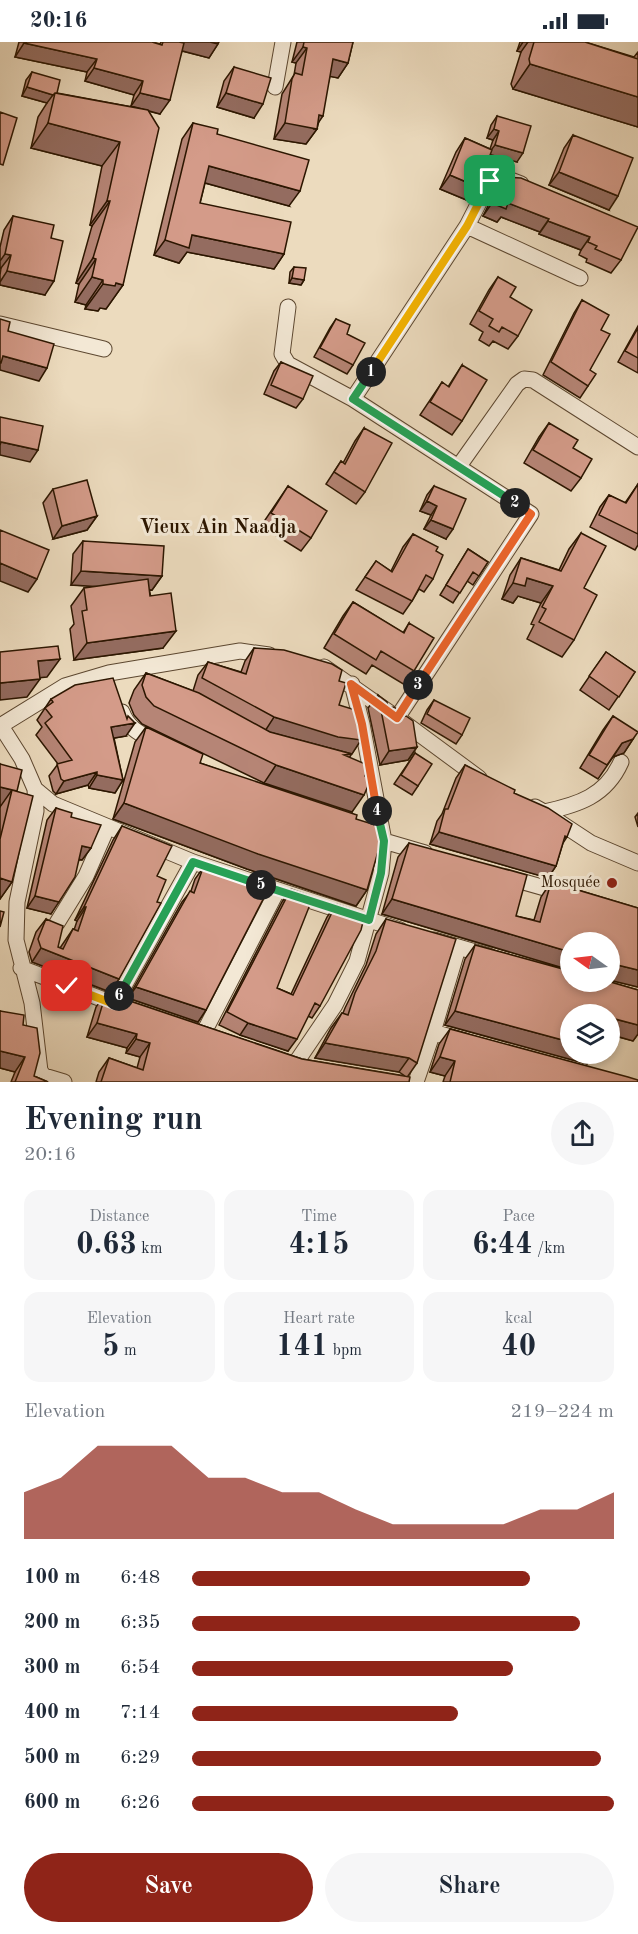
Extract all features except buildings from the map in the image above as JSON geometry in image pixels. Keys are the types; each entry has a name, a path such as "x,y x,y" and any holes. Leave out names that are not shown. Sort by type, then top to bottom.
{"street":[{"path":"274,87 283,42"},
{"path":"353,399 467,226 490,181 508,179 540,192"},
{"path":"467,226 580,278"},
{"path":"288,307 282,354 288,364 353,399 531,514 397,718"},
{"path":"0,324 104,348"},
{"path":"459,466 517,384 524,379 533,380 638,447"},
{"path":"64,1082 44,1076 40,1071 32,1003 15,940 17,902 36,811 35,789 22,759 0,726 64,686 109,673 240,651 285,656"},
{"path":"306,657 351,684 476,776 495,787"},
{"path":"137,667 156,681"},
{"path":"109,673 125,720 136,732 167,748"},
{"path":"275,1058 301,1065 357,960 381,873 378,834 363,765 362,724 351,684"},
{"path":"544,812 570,807 604,790 621,762"},
{"path":"35,789 53,804 193,862 277,891 502,960"},
{"path":"525,802 591,843 638,862"},
{"path":"57,923 86,876 107,828"},
{"path":"378,834 439,857"},
{"path":"114,1004 193,862"},
{"path":"495,873 583,899"},
{"path":"203,1034 277,891"},
{"path":"416,1082 434,1032 458,948"},
{"path":"21,968 136,1011"},
{"path":"434,1032 478,1044"}],"place":[{"name":"Mosquée","path":"612,883"}],"district":[{"name":"Vieux Ain Naadja","path":"218,528"}],"route":[{"path":"67,986 114,1004 193,862 369,920 381,873 384,841 368,766 362,724 351,684 397,718 531,514 353,399 467,226 490,181"}]}
